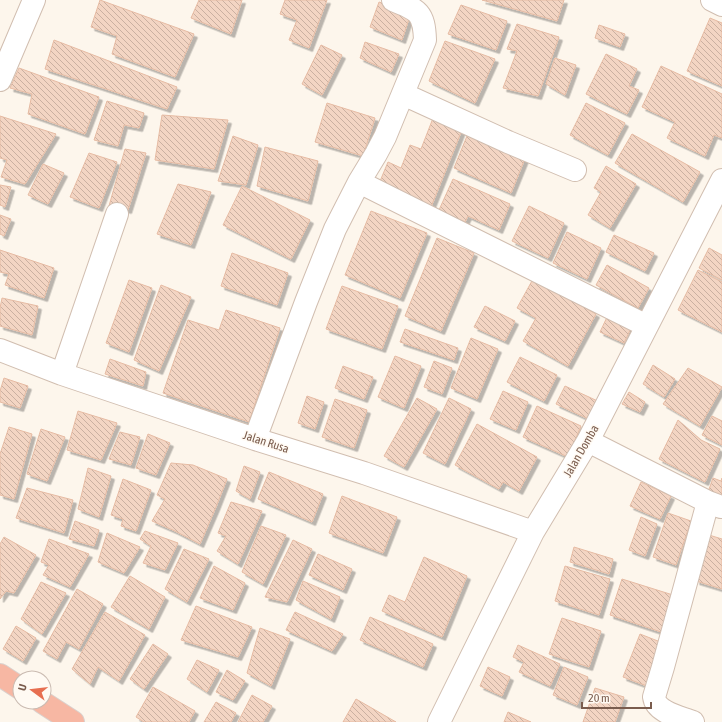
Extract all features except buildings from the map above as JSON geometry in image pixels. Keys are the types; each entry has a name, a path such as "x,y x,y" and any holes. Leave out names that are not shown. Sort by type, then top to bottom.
{"highway":[{"path":"0,675 12,683"},
{"path":"52,708 73,722"}],"street":[{"path":"0,80 34,0"},
{"path":"255,439 306,302 336,229 359,182 385,137 425,40 424,27 420,15 410,7 393,0"},
{"path":"712,0 722,5"},
{"path":"403,94 575,170"},
{"path":"359,182 647,326"},
{"name":"Jalan Domba","path":"439,722 533,532 588,441 647,326 719,192"},
{"path":"62,374 117,214"},
{"name":"Jalan Rusa","path":"0,350 62,374 255,439 364,473 533,532"},
{"path":"588,441 715,505 654,698 657,705 664,711 693,722"}]}
